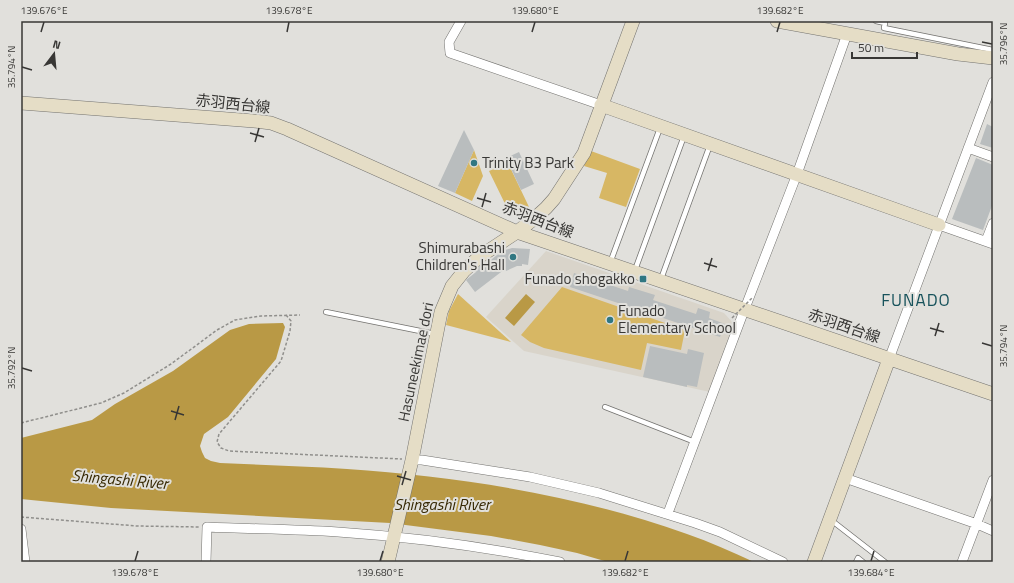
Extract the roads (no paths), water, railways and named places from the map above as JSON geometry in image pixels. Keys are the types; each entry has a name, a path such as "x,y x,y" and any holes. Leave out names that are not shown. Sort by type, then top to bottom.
{"street":[{"path":"461,21 449,42 450,52 990,243 993,223"},
{"name":"Hasuneekimae dori","path":"394,534 412,462 436,335 444,303 452,286 461,275 479,258 517,232 546,208 554,199 584,154 633,21"},
{"path":"777,21 958,54 993,58"},
{"path":"668,513 797,174 847,34"},
{"path":"814,562 993,82"},
{"name":"赤羽西台線","path":"21,103 271,123 517,232 660,281 748,304 889,359 993,394"},
{"path":"968,148 993,157"},
{"path":"412,462 422,460 530,477 599,493 668,513 720,532 783,562"},
{"path":"846,478 993,531"},
{"path":"962,562 993,480"},
{"path":"206,562 207,527 394,534 560,562"},
{"path":"21,529 25,562"},
{"path":"388,562 394,534"}],"lane":[{"path":"876,21 885,23 884,28 993,50"},
{"path":"610,263 661,126"},
{"path":"634,272 685,135"},
{"path":"660,281 710,144"},
{"path":"326,312 436,335"},
{"path":"605,408 694,442"},
{"path":"830,520 885,562"},
{"path":"856,562 858,558 863,562"}],"water":[{"path":"526,294 535,302 514,326 505,318"},
{"name":"Shingashi River","path":"283,323 285,327 276,359 228,417 204,434 200,446 205,458 220,463 390,472 476,483 562,498 646,520 704,540 754,562 608,562 577,553 491,536 390,523 111,508 21,499 21,438 92,420 115,404 173,371 230,330 249,324"}],"place":[{"name":"Trinity B3 Park","path":"474,163"},
{"name":"Shimurabashi Children's Hall","path":"513,257"},
{"name":"Funado shogakko","path":"643,279"},
{"name":"Funado Elementary School","path":"610,320"}],"district":[{"name":"FUNADO","path":"916,300"}]}
